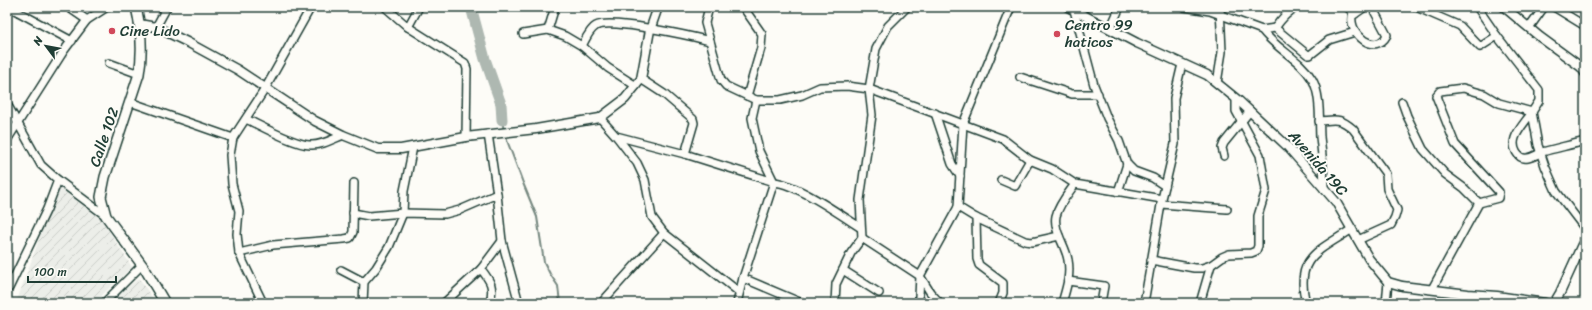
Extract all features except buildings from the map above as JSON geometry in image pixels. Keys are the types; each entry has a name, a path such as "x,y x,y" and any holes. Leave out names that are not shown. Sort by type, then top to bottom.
{"main road":[{"name":"Calle 102","path":"136,7 139,24 141,61 139,74 105,177 101,196 106,216 142,265 165,303"}],"street":[{"path":"9,7 72,41"},
{"path":"68,7 87,20"},
{"path":"7,140 87,20 107,7"},
{"path":"156,27 167,7"},
{"path":"263,303 239,253 237,234 238,211 232,184 230,155 233,138 265,88 311,7"},
{"path":"385,7 408,27 464,63 467,69 466,137"},
{"path":"408,27 419,7"},
{"path":"548,30 555,7"},
{"path":"139,24 156,27 238,70 315,121 343,135 378,149 402,149 466,137 536,129 600,118 625,99 642,79 650,30 658,7"},
{"path":"710,7 705,23 721,80 726,86 756,100 780,100 802,95 820,87 847,86 869,89 1003,139 1030,160 1052,169 1075,184 1161,202 1227,209"},
{"path":"743,7 762,34 761,48 747,96"},
{"path":"835,303 836,284 851,252 862,238 860,200 872,115 869,89 876,48 888,26 907,7"},
{"path":"920,303 920,276 958,207 963,124 1011,7"},
{"path":"1110,29 1120,7"},
{"path":"1184,7 1210,11 1262,30 1275,28 1282,18 1297,7"},
{"path":"1217,83 1222,52 1220,7"},
{"path":"1347,7 1354,14"},
{"path":"1366,7 1354,14 1351,19 1355,32 1363,41 1377,44 1383,41 1387,35 1372,7"},
{"path":"1416,7 1422,10 1429,9 1460,26 1480,47 1497,36"},
{"path":"1477,7 1497,36 1539,90 1539,101 1515,137 1515,151 1519,156 1528,158 1540,153 1585,141"},
{"path":"1504,7 1581,67 1585,72"},
{"path":"1529,28 1544,7"},
{"path":"1554,7 1585,26"},
{"path":"1071,9 1094,85 1119,141 1127,164 1134,171 1153,178 1165,186"},
{"name":"Avenida 19C","path":"1071,9 1137,43 1207,75 1250,111 1287,146 1336,202 1370,259 1388,282"},
{"path":"582,46 594,27 597,25 624,24 710,41"},
{"path":"1275,28 1308,55 1329,40 1355,32"},
{"path":"523,34 548,30 566,36 582,46 608,68 636,86"},
{"path":"1262,30 1267,37 1300,65 1312,80 1317,93 1324,171 1324,189"},
{"path":"109,63 139,74"},
{"path":"1144,303 1161,202 1175,144 1174,98 1182,64"},
{"path":"1020,77 1072,94 1098,94"},
{"path":"642,79 664,94 693,119 694,123 685,154"},
{"path":"1432,289 1479,203 1498,198 1499,192 1455,144 1436,96 1437,94 1440,91 1463,88 1484,94 1499,103 1509,104 1532,112"},
{"path":"1151,260 1194,268 1202,268 1211,265 1216,260 1229,254 1251,253 1256,251 1258,246 1258,216 1266,190 1260,155 1236,111 1236,99"},
{"path":"737,303 743,278 774,182 759,151 753,125 752,118 756,100"},
{"path":"130,102 233,138"},
{"path":"1402,102 1423,149 1445,174 1464,188 1479,203"},
{"path":"7,104 42,165 58,180 106,216"},
{"path":"1224,156 1222,148 1224,143 1242,123 1250,111"},
{"path":"1532,112 1540,153 1556,191 1585,229"},
{"path":"935,113 952,164 960,176"},
{"path":"600,118 637,163 645,180 652,217 664,233 739,292"},
{"path":"246,119 295,142 310,145 323,143 343,135"},
{"path":"1319,121 1339,120 1347,123 1386,174 1388,189 1397,210 1395,217 1391,225 1358,240"},
{"path":"488,134 502,241 519,303"},
{"path":"616,136 685,154 774,182 782,183 819,202 862,228"},
{"path":"363,303 364,282 376,268 389,247 403,213 404,191 413,147"},
{"path":"1001,180 1015,186 1030,160"},
{"path":"1118,192 1127,164"},
{"path":"9,288 47,209 58,180"},
{"path":"239,253 273,245 350,238 353,232 354,183"},
{"path":"1062,303 1068,281 1068,261 1059,236 1056,216 1060,204 1075,184"},
{"path":"354,213 369,216 403,213 445,214 460,210 497,194"},
{"path":"958,207 976,218 1025,241 1032,242 1059,236"},
{"path":"976,218 977,259 979,265 1003,282 1003,293 999,303"},
{"path":"1306,303 1303,281 1305,266 1311,257 1352,229"},
{"path":"603,301 664,233"},
{"path":"862,238 920,276 930,292 940,303"},
{"path":"1554,303 1585,238"},
{"path":"444,303 481,269 502,241"},
{"path":"104,303 142,265"},
{"path":"1200,303 1211,265"},
{"path":"481,269 491,283 493,292 490,303"},
{"path":"341,270 364,282"},
{"path":"843,270 879,293"},
{"path":"743,278 802,303"},
{"path":"1068,281 1104,286 1101,303"},
{"path":"1386,303 1388,282 1545,303"}],"shaded area":[{"path":"58,187 101,219 132,267 103,294 98,303 16,303"},
{"path":"139,278 156,303 111,303 119,294"}],"waterway":[{"path":"471,7 485,59 501,104 502,120"},
{"path":"502,120 504,131"},
{"path":"505,135 537,217 544,262 558,286 560,303"}],"place":[{"name":"Cine Lido","path":"112,31"},
{"name":"Centro 99 haticos","path":"1057,34"}]}
